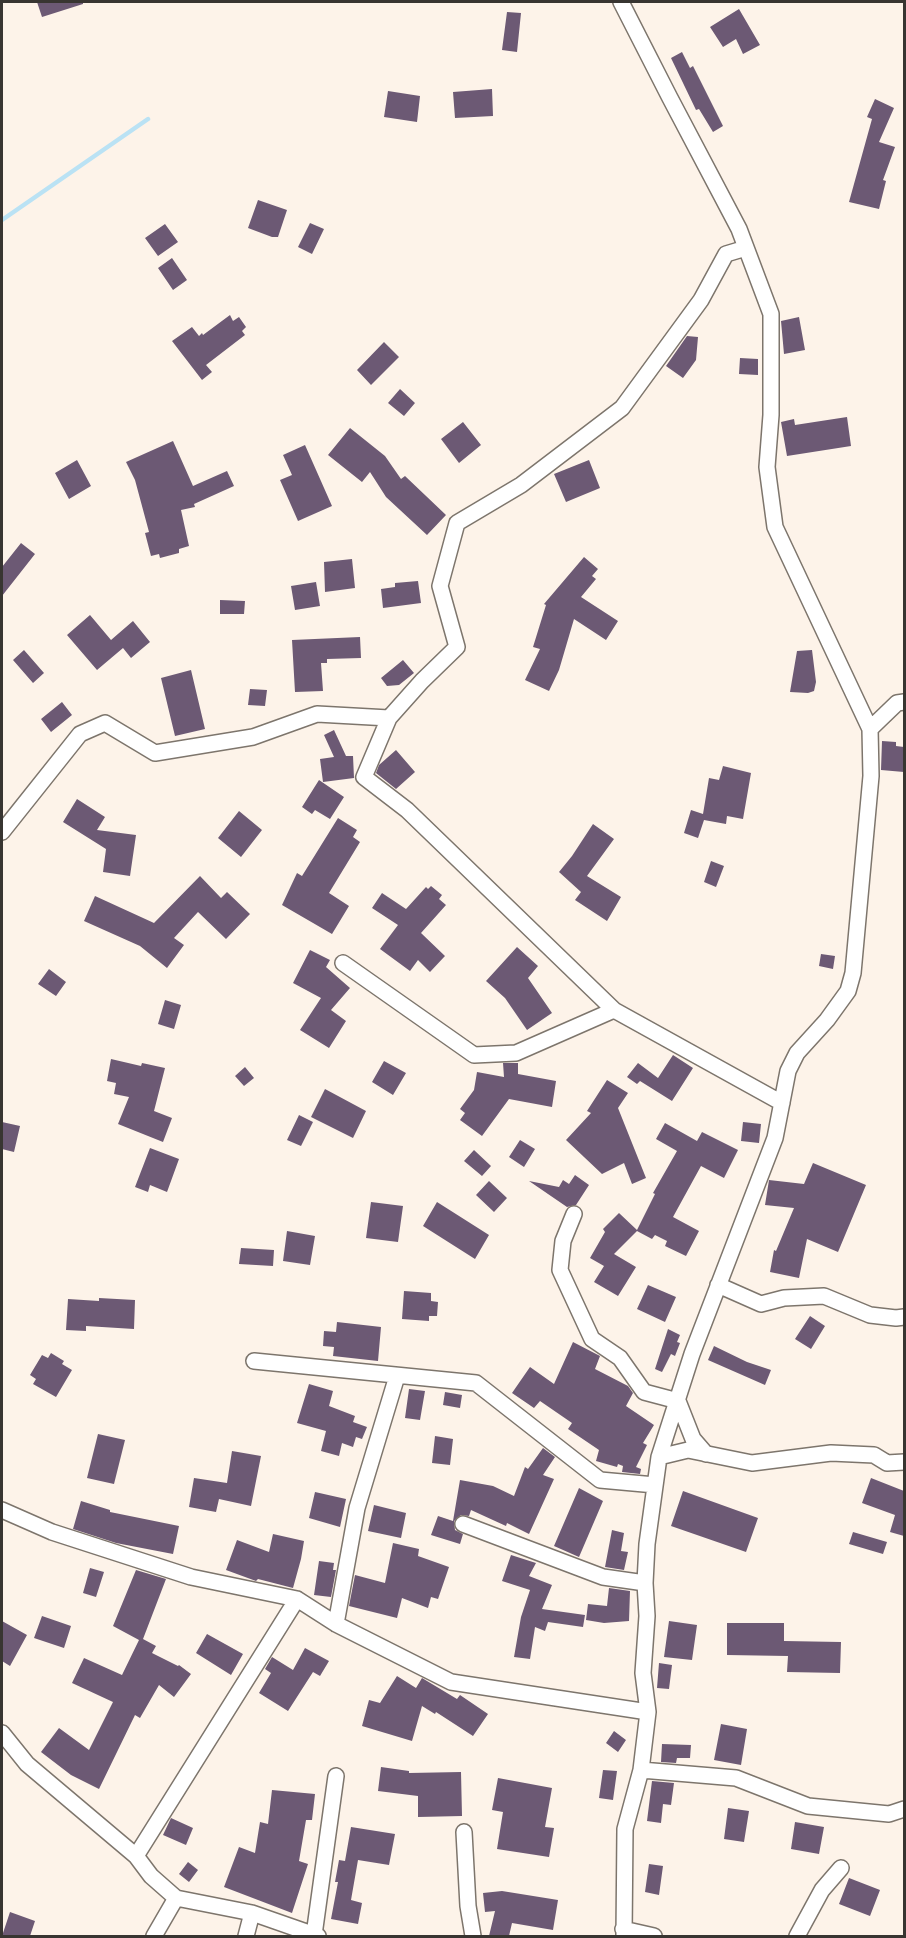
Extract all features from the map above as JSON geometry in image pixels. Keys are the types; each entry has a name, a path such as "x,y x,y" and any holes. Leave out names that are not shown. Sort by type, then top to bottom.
{"street":[{"path":"621,2 739,229 771,314 771,415 767,467 775,527 870,729 871,776 854,974 848,991 827,1020 797,1053 788,1071 776,1138 692,1354 659,1457 647,1544 645,1583 647,1616 643,1672 648,1712 641,1770 625,1829 623,1933 654,1936"},
{"path":"746,248 726,254 701,300 622,408 521,485 457,523 440,586 457,647 389,718 364,777 407,810 614,1010 782,1103"},
{"path":"870,729 897,703 904,702"},
{"path":"2,832 80,734 105,723 154,753 253,737 316,714 389,718"},
{"path":"343,963 474,1055 516,1053 614,1010"},
{"path":"574,1214 563,1241 560,1270 592,1339 620,1358 644,1392 678,1401"},
{"path":"718,1285 761,1304 784,1298 824,1296 870,1315 904,1317"},
{"path":"254,1361 476,1383 600,1480 655,1485"},
{"path":"336,1624 357,1508 397,1376"},
{"path":"678,1401 693,1439 706,1454"},
{"path":"659,1457 688,1450 752,1463 831,1454 874,1455 887,1463 904,1462"},
{"path":"2,1510 52,1532 191,1577 297,1599 336,1624 451,1682 648,1712"},
{"path":"463,1524 603,1577 645,1583"},
{"path":"136,1856 297,1599"},
{"path":"2,1733 27,1764 136,1856 151,1876 176,1898 252,1913 316,1936 336,1776"},
{"path":"641,1770 736,1778 808,1806 889,1814 904,1809"},
{"path":"464,1833 468,1906 473,1936"},
{"path":"797,1936 822,1890 841,1868"},
{"path":"154,1936 176,1898"},
{"path":"246,1936 252,1913"}],"building":[{"path":"37,2 83,2 83,4 42,17"},
{"path":"739,9 760,45 743,54 736,39 723,47 710,27"},
{"path":"507,12 521,13 517,52 502,50"},
{"path":"682,52 690,68 693,66 723,126 713,132 699,109 696,110 671,58"},
{"path":"492,89 493,116 455,118 453,92"},
{"path":"388,91 420,96 417,122 384,117"},
{"path":"875,99 894,108 879,142 895,147 883,180 886,181 879,209 849,202 872,119 867,117"},
{"path":"258,200 287,210 278,237 248,228"},
{"path":"310,223 324,229 312,254 298,247"},
{"path":"165,224 178,242 158,256 145,238"},
{"path":"172,258 187,280 173,290 158,268"},
{"path":"230,315 233,321 239,317 246,327 242,331 245,335 206,365 212,372 202,380 172,341 192,327 199,336 202,333 203,335"},
{"path":"799,317 805,350 784,354 781,321"},
{"path":"687,336 698,337 696,360 683,378 666,366"},
{"path":"384,342 399,357 371,385 357,370"},
{"path":"740,358 758,359 758,375 739,374"},
{"path":"400,389 415,403 404,416 388,403"},
{"path":"847,417 851,446 787,456 781,422 794,419 795,425"},
{"path":"463,422 481,445 459,463 441,439"},
{"path":"350,428 385,456 401,479 405,476 446,515 427,535 386,497 370,472 362,482 328,455"},
{"path":"173,441 193,486 227,471 234,486 194,504 195,507 181,510 189,546 179,549 179,553 160,558 159,554 151,556 145,533 149,532 135,480 126,462"},
{"path":"305,445 332,506 298,521 280,480 292,475 283,455"},
{"path":"77,460 91,486 69,499 55,473"},
{"path":"589,460 600,488 566,502 554,474"},
{"path":"21,543 35,554 2,596 2,567"},
{"path":"584,557 598,569 592,576 596,579 581,597 618,621 606,640 574,619 559,670 549,691 525,680 540,649 533,647 546,605 544,604"},
{"path":"352,559 355,588 325,592 324,562"},
{"path":"418,581 421,603 383,608 381,589 395,587 395,583"},
{"path":"316,582 320,606 295,610 291,586"},
{"path":"220,600 245,601 244,614 220,614"},
{"path":"90,615 111,640 133,621 150,642 131,658 123,648 97,670 67,635"},
{"path":"360,637 361,658 327,659 327,663 321,663 323,691 295,692 292,640"},
{"path":"24,650 44,673 33,683 13,660"},
{"path":"812,650 816,682 814,691 790,692 797,651"},
{"path":"403,660 414,673 399,685 387,686 381,678"},
{"path":"191,670 205,729 175,736 161,678"},
{"path":"250,689 267,690 265,706 248,705"},
{"path":"62,702 72,715 51,732 41,719"},
{"path":"334,730 346,756 353,756 354,778 323,782 320,759 334,757 324,735"},
{"path":"882,741 896,742 896,746 904,747 904,772 881,770"},
{"path":"396,750 415,772 396,789 376,773 379,765"},
{"path":"723,766 751,773 743,819 727,816 726,824 704,820 698,838 684,833 691,810 703,814 709,778 719,780"},
{"path":"319,780 344,797 330,819 315,810 312,814 302,807"},
{"path":"77,799 105,817 97,830 136,835 130,876 103,872 106,849 63,822"},
{"path":"239,811 262,830 241,857 218,838"},
{"path":"338,818 357,830 353,837 360,842 329,893 349,906 332,934 282,905 297,873 302,876"},
{"path":"593,824 614,839 587,876 621,897 607,921 575,900 581,892 559,872"},
{"path":"711,861 724,866 716,887 704,882"},
{"path":"200,876 221,898 227,892 250,914 226,939 198,912 174,938 184,945 167,968 140,946 84,921 95,896 154,923"},
{"path":"431,886 442,895 439,899 446,905 421,933 445,956 430,972 418,960 410,971 380,949 398,925 372,908 382,893 406,909 426,887 428,889"},
{"path":"517,947 538,966 528,978 552,1013 527,1030 505,998 486,981"},
{"path":"310,950 330,960 326,967 350,988 331,1010 346,1021 329,1048 300,1030 321,998 293,983"},
{"path":"821,954 835,956 833,969 819,966"},
{"path":"49,969 66,982 56,996 38,984"},
{"path":"165,1000 181,1005 174,1029 158,1024"},
{"path":"673,1055 693,1068 672,1101 640,1081 637,1084 627,1077 638,1063 658,1078"},
{"path":"111,1059 141,1066 142,1063 165,1068 154,1111 172,1118 163,1142 118,1124 129,1097 114,1094 116,1083 107,1081"},
{"path":"384,1061 406,1073 393,1095 372,1082"},
{"path":"503,1063 518,1063 518,1074 556,1081 552,1107 509,1099 482,1136 460,1120 465,1113 460,1109 474,1090 477,1072 504,1077"},
{"path":"245,1067 254,1078 244,1086 235,1076"},
{"path":"607,1080 628,1093 618,1108 646,1178 632,1184 624,1163 602,1174 566,1140 591,1113 587,1111"},
{"path":"325,1089 366,1111 353,1138 311,1117"},
{"path":"299,1115 313,1122 301,1146 287,1140"},
{"path":"2,1122 20,1126 14,1152 2,1149"},
{"path":"743,1122 761,1124 759,1143 741,1141"},
{"path":"665,1123 697,1141 702,1132 738,1150 724,1178 701,1166 673,1217 699,1231 686,1256 665,1246 667,1241 655,1235 652,1239 637,1231 614,1254 636,1267 618,1296 594,1282 604,1266 590,1258 605,1232 603,1229 619,1213 637,1230 655,1194 653,1193 677,1151 656,1139"},
{"path":"520,1140 535,1149 524,1167 509,1157"},
{"path":"150,1148 179,1159 167,1192 150,1185 148,1192 135,1187"},
{"path":"474,1150 491,1166 482,1176 464,1161"},
{"path":"813,1163 866,1185 838,1252 807,1239 799,1278 770,1272 774,1250 776,1251 794,1208 765,1205 769,1180 804,1184"},
{"path":"575,1175 589,1185 576,1205 567,1207 529,1181 559,1187 563,1180 569,1184"},
{"path":"489,1181 507,1198 494,1212 476,1195"},
{"path":"371,1202 403,1206 398,1242 366,1238"},
{"path":"437,1202 489,1235 475,1259 423,1226"},
{"path":"287,1231 315,1236 310,1265 283,1261"},
{"path":"241,1248 274,1250 273,1266 239,1264"},
{"path":"648,1285 676,1297 665,1322 637,1309"},
{"path":"404,1291 431,1293 431,1301 438,1302 437,1316 429,1316 429,1321 402,1319"},
{"path":"99,1298 135,1300 134,1329 86,1326 86,1331 66,1330 68,1299 99,1301"},
{"path":"810,1316 825,1326 811,1349 795,1339"},
{"path":"337,1322 381,1327 378,1361 333,1356 334,1347 323,1346 324,1331 336,1332"},
{"path":"668,1329 680,1335 677,1342 680,1343 675,1356 671,1354 662,1372 655,1369"},
{"path":"573,1342 600,1356 595,1369 628,1386 633,1393 626,1406 654,1425 643,1443 647,1445 636,1467 641,1469 640,1474 622,1472 623,1466 618,1464 617,1467 596,1461 599,1450 568,1429 572,1423 540,1401 534,1408 512,1393 530,1367 554,1384"},
{"path":"714,1346 747,1362 771,1370 765,1385 708,1360"},
{"path":"51,1353 64,1361 62,1364 72,1370 56,1397 33,1384 36,1379 30,1375 42,1355 48,1358"},
{"path":"309,1384 333,1391 329,1406 355,1416 353,1422 367,1427 362,1439 356,1437 353,1447 342,1443 339,1456 321,1451 326,1431 297,1423"},
{"path":"409,1389 425,1391 420,1420 405,1418"},
{"path":"445,1392 462,1395 460,1408 443,1405"},
{"path":"98,1434 125,1440 114,1484 87,1478"},
{"path":"435,1436 453,1439 450,1465 432,1463"},
{"path":"543,1448 555,1457 543,1475 554,1479 529,1534 471,1510 469,1516 461,1515 454,1521 455,1530 463,1534 460,1544 431,1535 438,1516 453,1521 460,1480 493,1486 514,1496 525,1467 528,1469"},
{"path":"232,1451 261,1456 251,1506 219,1499 216,1512 189,1507 194,1478 227,1483"},
{"path":"871,1478 904,1491 904,1536 890,1532 895,1515 862,1503"},
{"path":"579,1488 603,1501 579,1557 554,1546"},
{"path":"683,1491 758,1518 746,1552 671,1526"},
{"path":"315,1492 346,1499 340,1527 309,1518"},
{"path":"81,1501 110,1510 110,1512 179,1526 173,1554 116,1543 73,1529"},
{"path":"374,1505 406,1513 401,1538 368,1531"},
{"path":"612,1530 624,1533 621,1551 628,1552 624,1570 605,1567"},
{"path":"853,1532 887,1542 883,1554 849,1544"},
{"path":"273,1534 304,1541 293,1588 258,1579 256,1581 226,1570 237,1540 269,1552"},
{"path":"393,1543 419,1549 418,1556 449,1567 438,1599 431,1597 428,1608 402,1598 397,1618 349,1606 355,1575 385,1583"},
{"path":"511,1555 536,1563 529,1576 552,1585 542,1609 585,1615 583,1627 548,1622 545,1631 535,1627 530,1659 514,1657 521,1617 530,1590 502,1581"},
{"path":"319,1561 334,1563 333,1570 336,1570 331,1597 314,1595"},
{"path":"90,1568 104,1572 96,1597 83,1593"},
{"path":"136,1570 166,1579 143,1639 156,1646 152,1653 179,1665 191,1674 174,1697 159,1685 140,1718 135,1715 99,1789 71,1775 41,1752 59,1728 89,1750 113,1702 72,1683 84,1658 122,1675 139,1640 113,1626"},
{"path":"609,1588 630,1591 629,1621 604,1623 586,1620 588,1604 607,1606"},
{"path":"42,1616 71,1626 64,1648 34,1638"},
{"path":"2,1621 27,1635 10,1666 2,1661"},
{"path":"669,1621 697,1625 692,1660 664,1657"},
{"path":"727,1623 784,1623 784,1641 841,1642 840,1673 787,1672 788,1656 727,1655"},
{"path":"207,1634 243,1654 231,1675 196,1653"},
{"path":"305,1648 329,1661 320,1676 313,1672 288,1711 259,1693 271,1673 265,1669 272,1657 293,1670"},
{"path":"659,1663 672,1665 669,1689 657,1688"},
{"path":"397,1676 416,1688 422,1678 457,1699 460,1695 488,1714 473,1736 436,1712 435,1714 422,1706 412,1741 362,1726 369,1700 380,1703"},
{"path":"721,1724 747,1729 741,1765 714,1760"},
{"path":"614,1731 626,1740 618,1752 606,1743"},
{"path":"662,1744 691,1745 690,1758 677,1758 676,1763 661,1762"},
{"path":"381,1767 409,1771 409,1773 461,1772 462,1816 418,1817 418,1796 378,1791"},
{"path":"603,1770 617,1771 613,1800 599,1798"},
{"path":"498,1778 552,1788 545,1827 554,1828 549,1857 497,1849 503,1812 492,1810"},
{"path":"652,1781 674,1783 671,1805 663,1804 661,1823 647,1821"},
{"path":"272,1790 315,1794 312,1820 306,1820 299,1861 308,1864 292,1913 224,1887 239,1847 255,1853 260,1822 268,1824"},
{"path":"728,1808 749,1811 744,1842 724,1839"},
{"path":"171,1818 193,1828 186,1845 163,1835"},
{"path":"795,1822 824,1827 819,1854 791,1849"},
{"path":"351,1827 395,1834 389,1865 358,1860 351,1900 362,1903 358,1924 331,1919 338,1882 335,1882 339,1860 345,1861"},
{"path":"188,1862 198,1870 189,1882 179,1874"},
{"path":"649,1864 663,1866 659,1895 645,1892"},
{"path":"849,1878 880,1890 870,1916 839,1904"},
{"path":"502,1891 558,1900 553,1930 512,1923 509,1936 489,1936 495,1911 485,1912 483,1893"},
{"path":"10,1912 35,1921 30,1936 2,1936"}],"waterway":[{"path":"2,220 148,119"}]}
